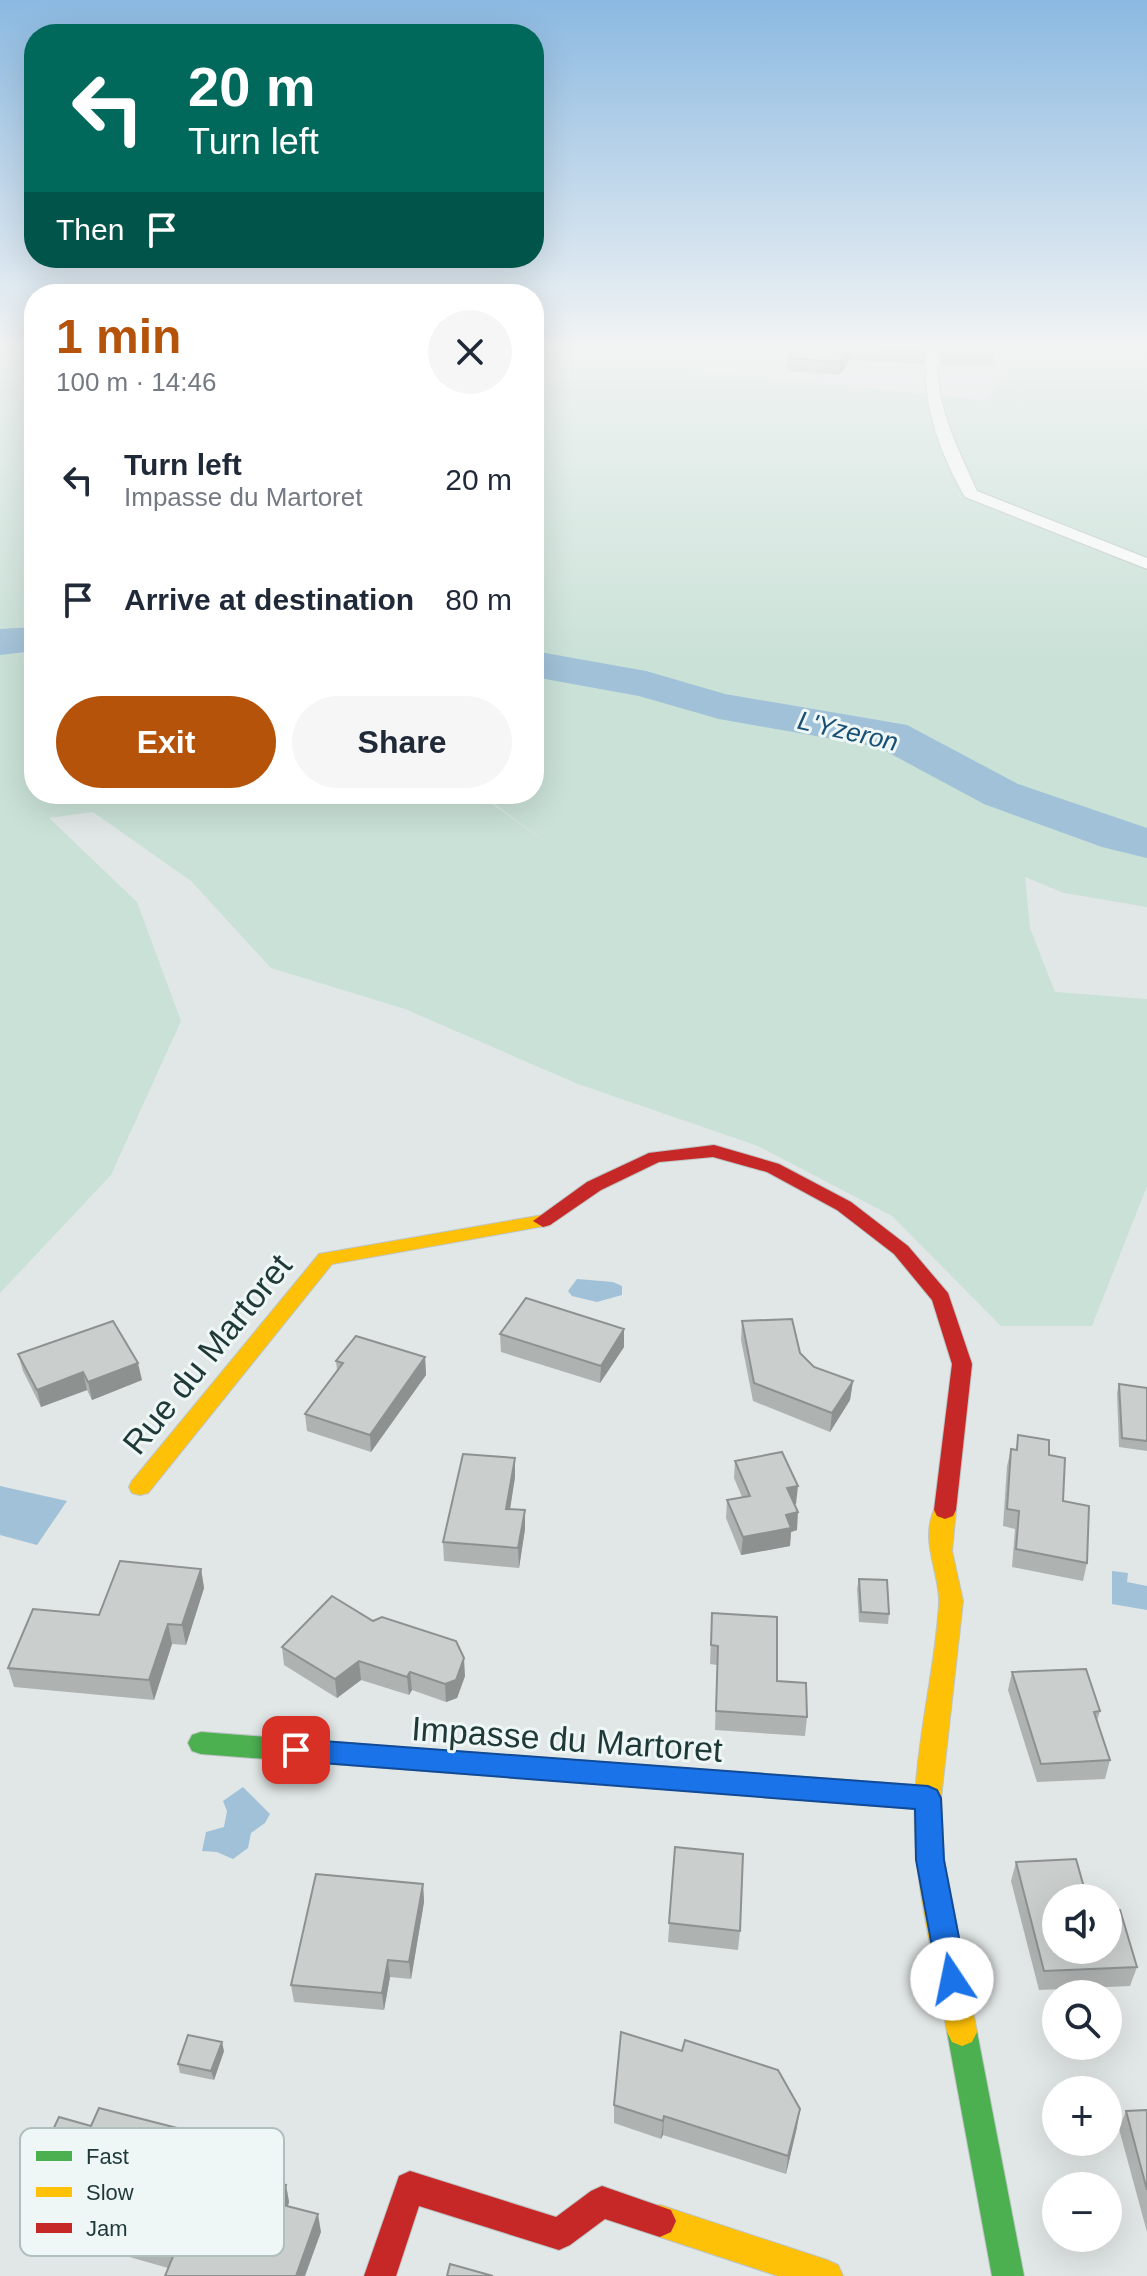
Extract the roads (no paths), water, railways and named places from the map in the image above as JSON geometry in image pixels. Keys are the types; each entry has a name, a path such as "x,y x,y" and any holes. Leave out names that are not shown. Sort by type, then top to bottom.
{"street":[{"path":"954,454 970,494 1147,564"},
{"name":"Rue du Martoret","path":"140,1487 326,1259 549,1220 594,1186 655,1157 714,1151 773,1168 844,1206 901,1250 941,1298 962,1364 940,1551 951,1601 928,1798 930,1860 1008,2276"},
{"name":"Impasse du Martoret","path":"201,1743 928,1798"},
{"path":"380,2276 410,2187 559,2234 602,2202 827,2276"}],"water":[{"path":"577,1279 613,1282 622,1286 622,1295 597,1302 572,1296 568,1291"},
{"path":"0,1486 67,1501 37,1545 0,1535"},
{"path":"1112,1571 1128,1573 1127,1582 1147,1586 1147,1610 1112,1604"},
{"path":"243,1787 270,1814 265,1823 251,1833 248,1848 233,1859 217,1852 202,1851 206,1832 224,1827 227,1811 223,1801"}],"waterway":[{"name":"L'Yzeron","path":"0,642 24,640"},
{"name":"L'Yzeron","path":"544,666 646,684 719,706 891,735 1001,794 1147,843"}]}
